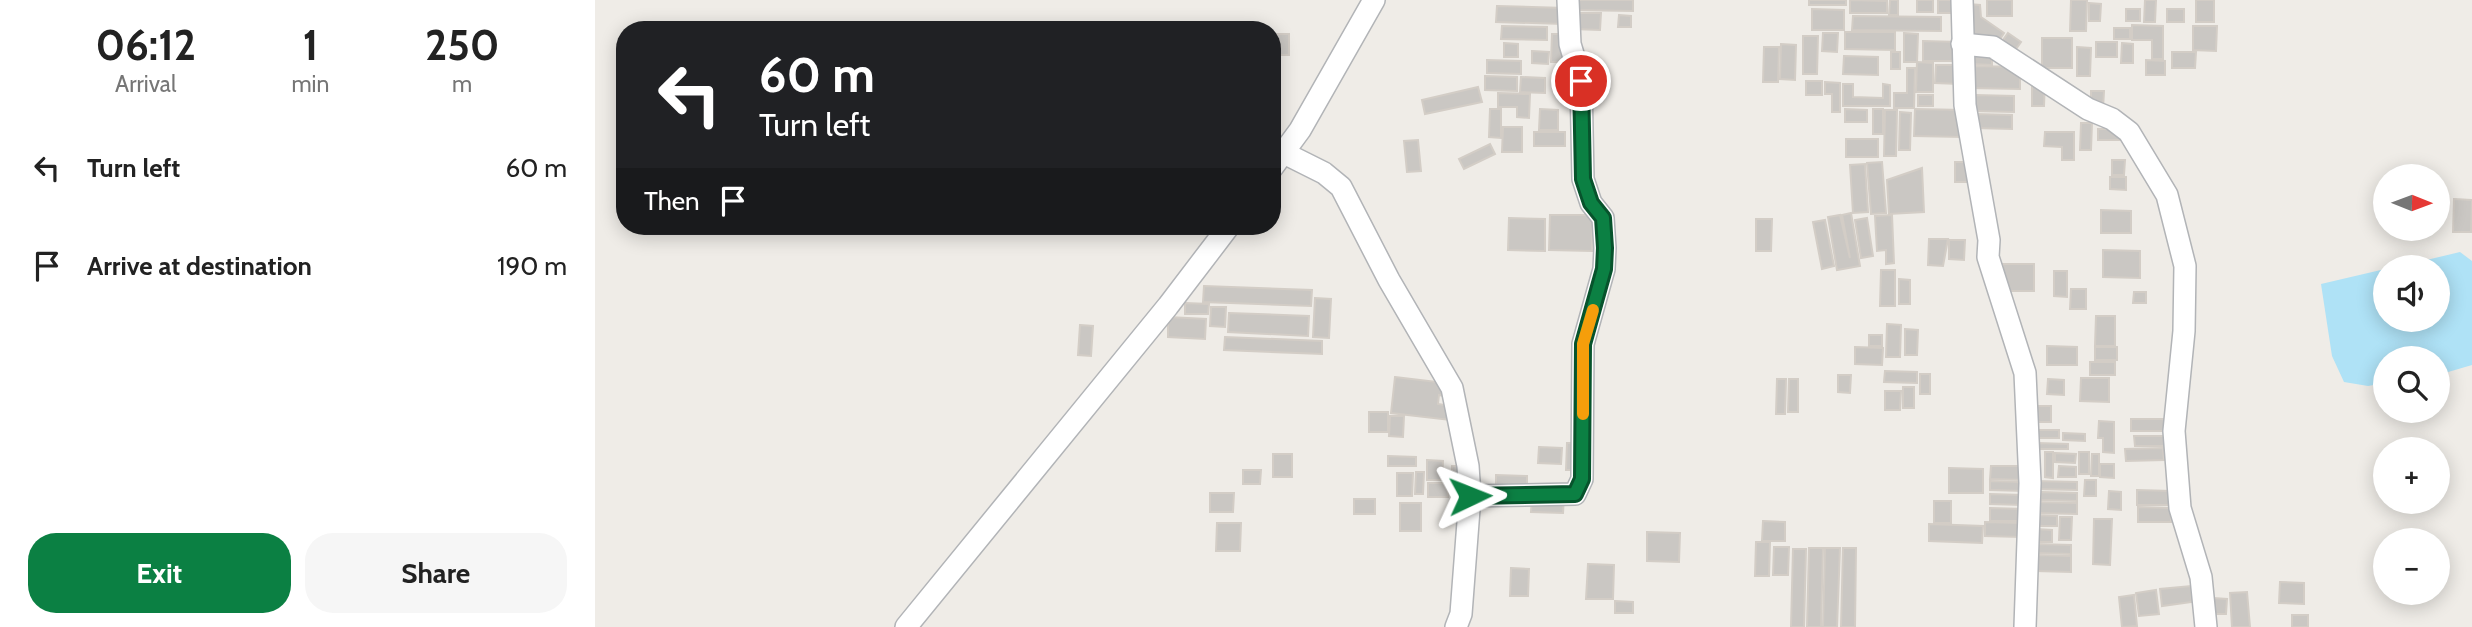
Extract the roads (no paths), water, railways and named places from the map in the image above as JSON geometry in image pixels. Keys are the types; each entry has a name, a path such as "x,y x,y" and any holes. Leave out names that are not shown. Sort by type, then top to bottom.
{"street":[{"path":"1281,156 1300,130 1374,0"},
{"path":"1470,496 1575,494 1582,479 1583,344 1604,269 1605,248 1603,218 1591,203 1583,179 1581,81 1570,44 1568,0"},
{"path":"1962,0 1965,105 1989,240 1988,257 2025,373 2030,483 2025,627"},
{"path":"1962,44 1993,47 2088,109 2112,119 2129,132 2167,195 2185,266 2184,331 2174,431 2180,508 2201,577 2206,627"},
{"path":"1281,161 1324,173 1341,187 1354,207 1389,280 1452,388 1468,466 1470,496 1461,614 1456,627"},
{"path":"906,627 1168,306 1222,235"}],"water":[{"path":"2460,252 2472,261 2472,365 2450,371 2450,346 2373,346 2373,385 2344,382 2332,356 2321,284 2373,272 2373,332 2450,332 2450,255 2447,255"}]}
